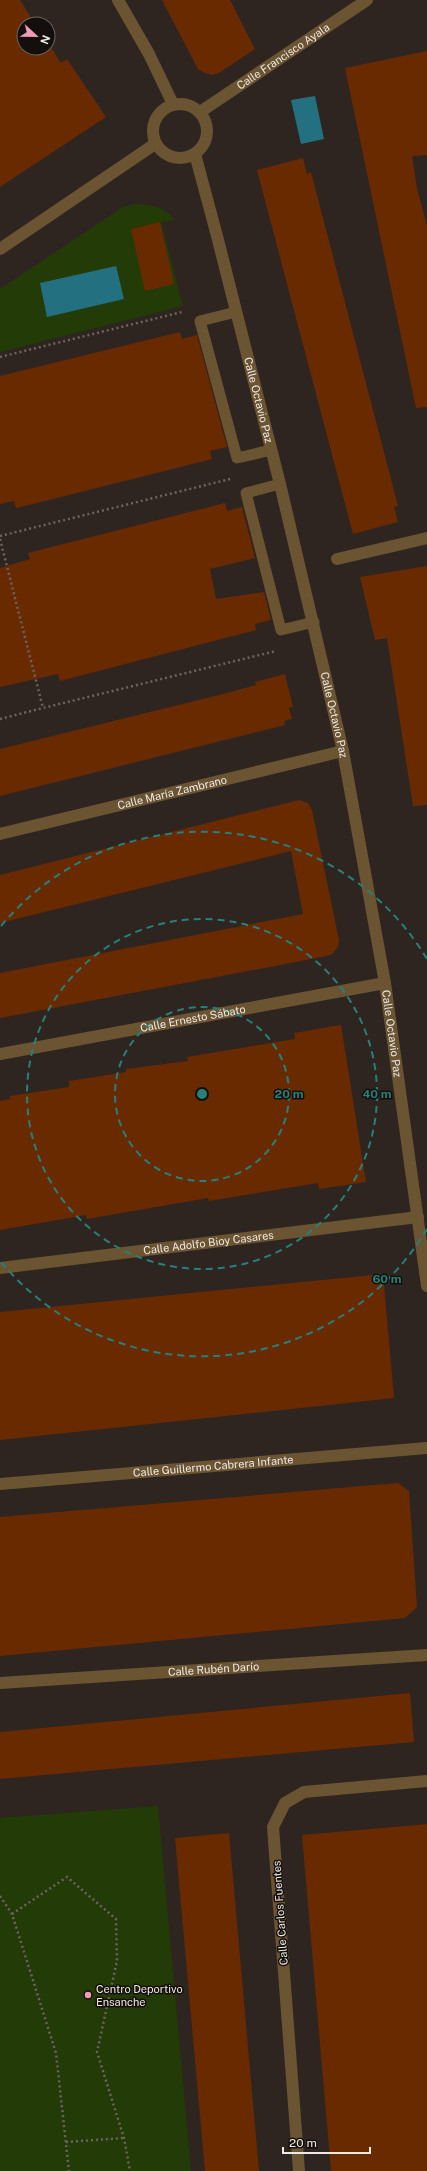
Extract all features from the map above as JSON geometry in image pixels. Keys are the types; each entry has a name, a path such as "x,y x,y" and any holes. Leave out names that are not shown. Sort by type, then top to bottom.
{"street":[{"path":"118,0 149,54 173,104"},
{"name":"Calle Francisco Ayala","path":"200,112 367,0"},
{"path":"173,104 188,104 200,112 205,119 207,134 201,149 195,154 188,158 173,158 166,155 155,144 153,132 155,120 165,107 173,104"},
{"path":"0,248 155,144"},
{"name":"Calle Octavio Paz","path":"195,154 280,484 344,751 385,983 427,1286"},
{"path":"337,559 427,538"},
{"name":"Calle María Zambrano","path":"0,834 344,751"},
{"name":"Calle Ernesto Sábato","path":"0,1054 385,983"},
{"name":"Calle Adolfo Bioy Casares","path":"0,1268 418,1217"},
{"name":"Calle Guillermo Cabrera Infante","path":"0,1484 427,1448"},
{"name":"Calle Rubén Darío","path":"0,1684 427,1654"},
{"name":"Calle Carlos Fuentes","path":"299,2171 273,1827 285,1803 304,1792 427,1781"}],"lane":[{"path":"236,312 200,321 217,389 237,458 271,450"},
{"path":"280,484 246,493 281,630 314,622"}],"path":[{"path":"0,357 187,310"},
{"path":"0,536 234,478"},
{"path":"0,539 43,708"},
{"path":"0,718 283,649"},
{"path":"12,1914 67,1877 116,1919 117,1961 97,2052 124,2138 130,2171"},
{"path":"0,1896 12,1914 56,2053 69,2171"},
{"path":"66,2142 124,2138"}],"green space":[{"path":"135,204 147,205 162,209 175,220 161,222 183,306 0,352 0,289 123,207"},
{"name":"Centro Deportivo Ensanche","path":"158,1806 191,2171 0,2171 0,1818"}],"water":[{"path":"315,96 324,139 301,144 291,100"},
{"path":"116,266 124,299 47,317 40,283"}],"building":[{"path":"0,0 20,0 30,16 16,16 16,56 56,55 61,63 67,59 106,117 0,187"},
{"path":"162,0 230,0 255,49 219,73 211,75 203,72 198,69"},
{"path":"427,51 427,155 412,156 417,189 427,225 427,407 416,408 345,68"},
{"path":"303,158 307,174 311,172 398,506 394,507 398,522 353,534 257,170"},
{"path":"160,222 174,284 145,291 131,229"},
{"path":"180,332 182,339 197,335 227,447 210,451 212,459 53,499 16,508 14,501 0,504 0,376"},
{"path":"225,503 227,511 242,507 255,558 210,569 216,599 264,592 271,620 255,624 256,630 60,681 58,674 0,687 0,568 30,559 28,553"},
{"path":"427,566 427,805 413,806 387,638 375,640 360,577"},
{"path":"285,674 293,707 289,708 292,719 284,721 285,725 0,796 0,749 227,693 256,685 255,682"},
{"path":"299,800 308,803 312,810 339,940 338,947 331,955 0,1018 0,973 303,914 291,851 0,923 0,875"},
{"path":"341,1025 366,1182 319,1189 318,1183 209,1201 208,1198 87,1219 86,1215 0,1230 0,1101 10,1099 10,1096 69,1087 69,1081 126,1072 126,1069 188,1061 187,1057 295,1039 294,1033"},
{"path":"383,1274 394,1398 0,1440 0,1312"},
{"path":"398,1483 409,1491 417,1607 405,1618 0,1656 0,1517"},
{"path":"410,1693 414,1742 0,1779 0,1732"},
{"path":"427,1824 427,2171 331,2171 302,1835"},
{"path":"229,1833 259,2171 205,2171 175,1838"}],"place":[{"name":"Centro Deportivo Ensanche","path":"88,1995"}]}
